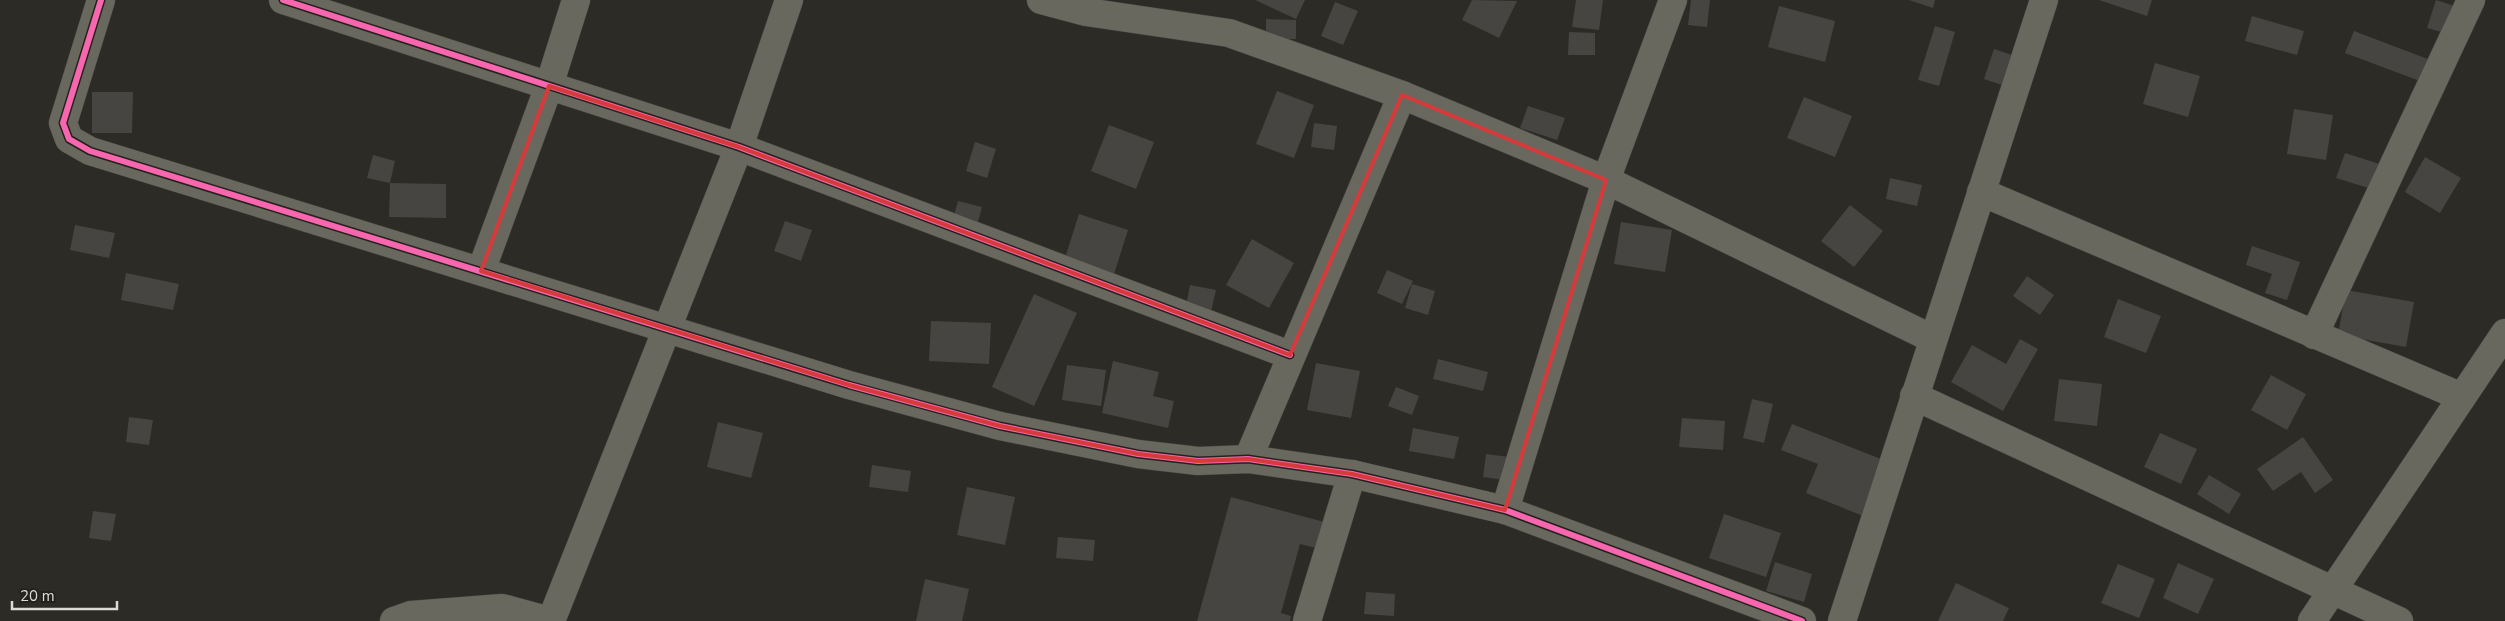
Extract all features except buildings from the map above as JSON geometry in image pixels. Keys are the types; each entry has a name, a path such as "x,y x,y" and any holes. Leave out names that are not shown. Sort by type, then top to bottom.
{"street":[{"path":"101,0 63,123 69,139 90,151 849,384 1000,426 1138,454 1198,461 1248,459 1352,474 1505,510 1802,621"},
{"path":"282,0 739,147 1290,355"},
{"path":"481,271 549,86 576,0"},
{"path":"394,621 411,615 502,608 550,621 739,147 789,0"},
{"path":"1041,0 1086,12 1143,10 1185,25 1229,33 1402,95 1606,180 1933,339"},
{"path":"1505,510 1606,180 1673,0"},
{"path":"1842,621 2044,0"},
{"path":"2314,335 2471,0"},
{"path":"1248,459 1290,355 1402,95"},
{"path":"1981,192 2462,398"},
{"path":"2312,621 2462,398 2502,342"},
{"path":"1914,396 2399,621"},
{"path":"1307,621 1352,474"}],"highlighted area":[{"path":"549,86 739,147 1290,355 1402,95 1606,180 1505,510 1352,474 1248,459 1198,461 1138,454 1000,426 849,385 481,271"}],"cycle path":[{"path":"101,0 63,123 69,139 90,151 849,385 1000,426 1138,454 1198,461 1248,459 1352,474 1505,510 1802,621"},
{"path":"283,0 739,147 1290,355"}]}
